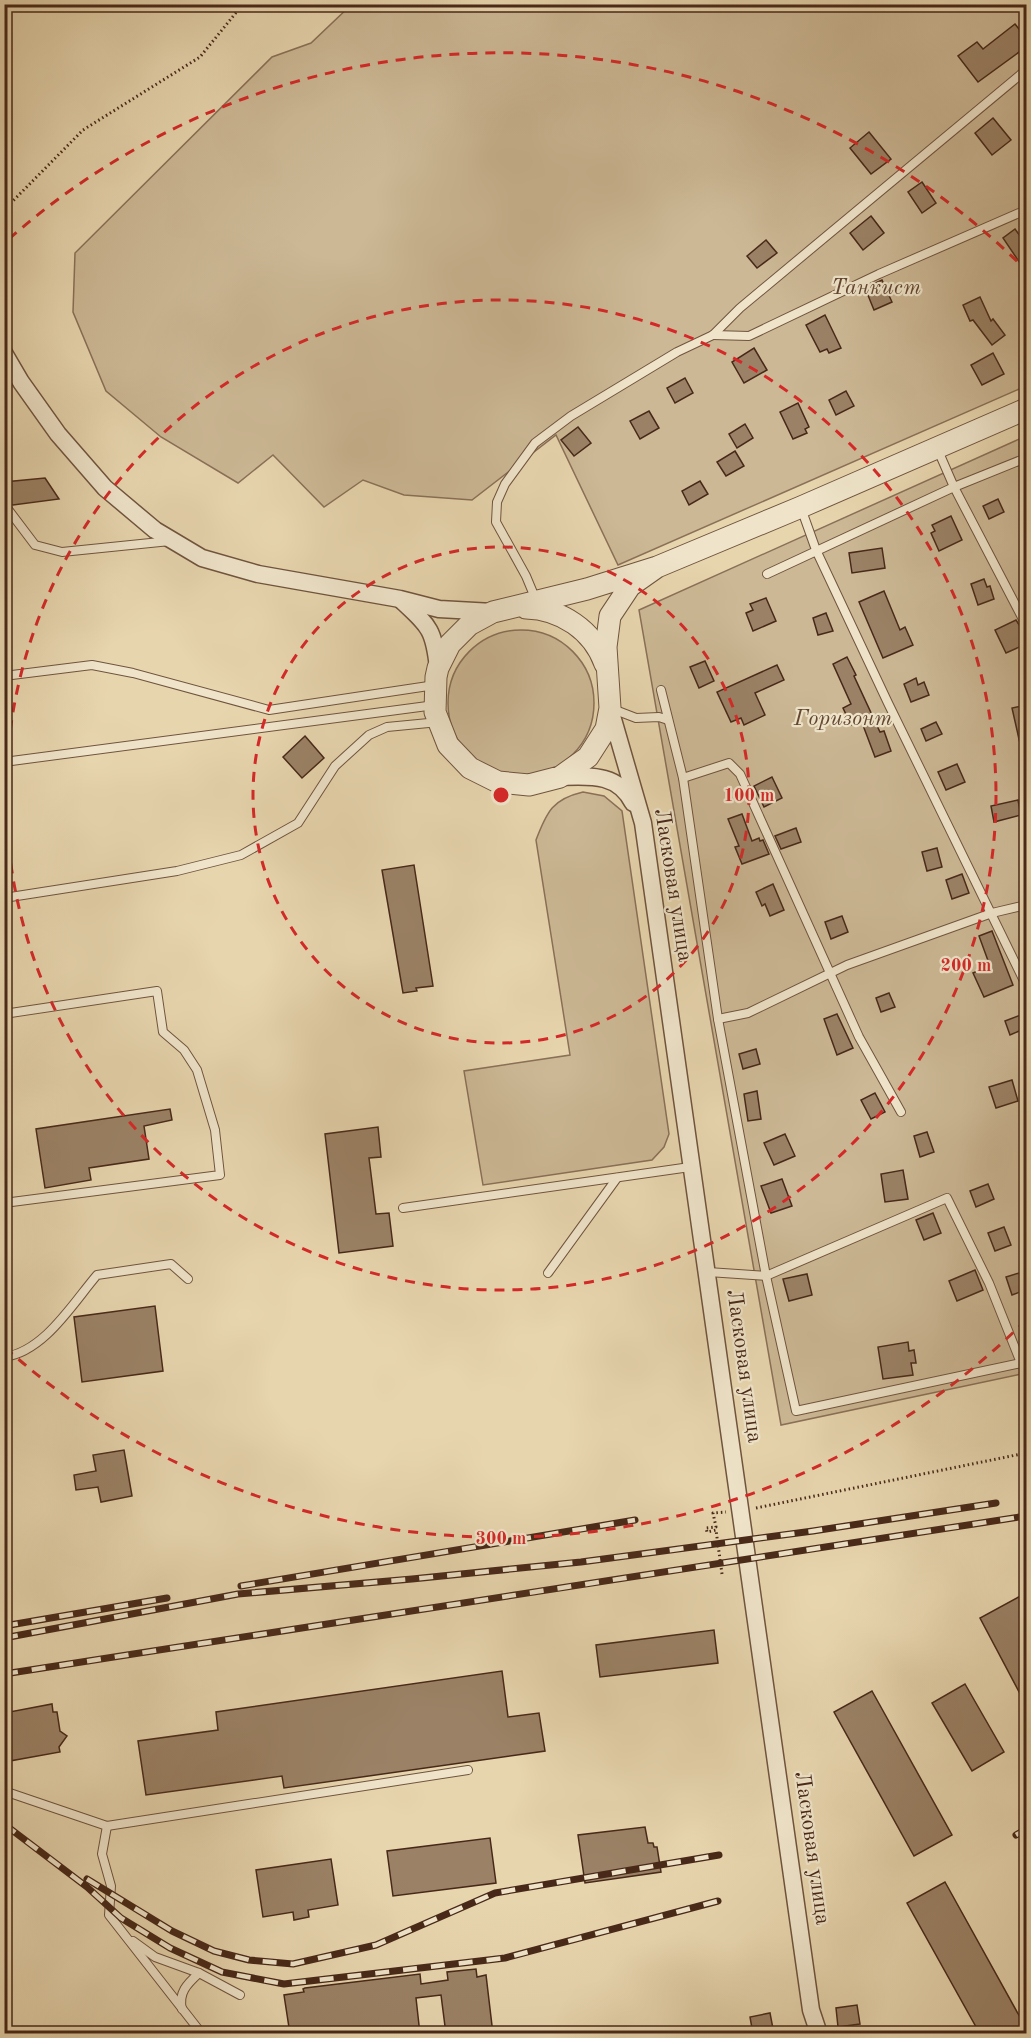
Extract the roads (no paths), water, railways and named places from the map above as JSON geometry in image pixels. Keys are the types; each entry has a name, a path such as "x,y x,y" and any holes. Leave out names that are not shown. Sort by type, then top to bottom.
{"street":[{"path":"4,353 21,382 58,434 105,488 154,530 202,558 258,574 400,599 439,609 540,608 565,617 586,633 602,654 608,670"},
{"path":"437,695 450,644 469,625 503,610 587,589 657,567 1026,409"},
{"path":"560,777 588,757 606,729 610,708 606,647 610,616 630,586 657,567"},
{"path":"400,599 425,622 435,642 437,695 448,745 470,768 498,782 530,785 560,777 594,776 615,783 628,794 643,823"},
{"name":"Ласковая улица","path":"610,708 643,823 811,2010 819,2034"}],"lane":[{"path":"537,602 526,576 496,522 497,502 505,484 535,443 571,416 677,352 713,335 740,308 1026,70"},
{"path":"713,335 749,336 879,274 1026,210"},
{"path":"937,448 954,487 1026,625"},
{"path":"767,574 954,487 1026,458"},
{"path":"4,504 35,545 62,552 173,541"},
{"path":"801,507 816,550 888,703 1026,985"},
{"path":"4,676 92,665 132,673 269,710 437,695"},
{"path":"661,690 683,778 718,1019 766,1276 796,1411 1024,1362 947,1197 766,1276 708,1272"},
{"path":"4,762 437,695"},
{"path":"4,898 177,871 241,855 298,823 335,766 369,735 387,727 437,695"},
{"path":"610,708 636,718 659,717 668,720"},
{"path":"683,778 729,763 740,774 859,1037 901,1112"},
{"path":"718,1019 748,1013 848,965 992,912 1026,905"},
{"path":"4,1014 157,991 163,1032 184,1050 197,1070 215,1130 220,1175 4,1203"},
{"path":"403,1208 690,1167"},
{"path":"548,1272 617,1178"},
{"path":"4,1357 13,1356 44,1338 96,1275 171,1264 188,1279"},
{"path":"4,1791 107,1826 468,1770"},
{"path":"107,1826 102,1854 111,1886 109,1916 202,2034"},
{"path":"125,1936 155,1956 199,1973 240,1995"},
{"path":"182,2010 180,2001 182,1994 190,1981 199,1973"}],"railway":[{"path":"4,1638 238,1594 581,1562 813,1531 996,1503"},
{"path":"4,1674 1026,1516"},
{"path":"241,1586 635,1520"},
{"path":"4,1626 167,1598"},
{"path":"4,1824 87,1887 121,1918 170,1948 222,1972 284,1984 505,1958 718,1901"},
{"path":"1016,1835 1026,1829"},
{"path":"87,1879 172,1931 214,1951 249,1960 293,1964 376,1945 495,1893 719,1855"}],"park label":[{"name":"Танкист","path":"876,288"},
{"name":"Горизонт","path":"843,719"}]}
